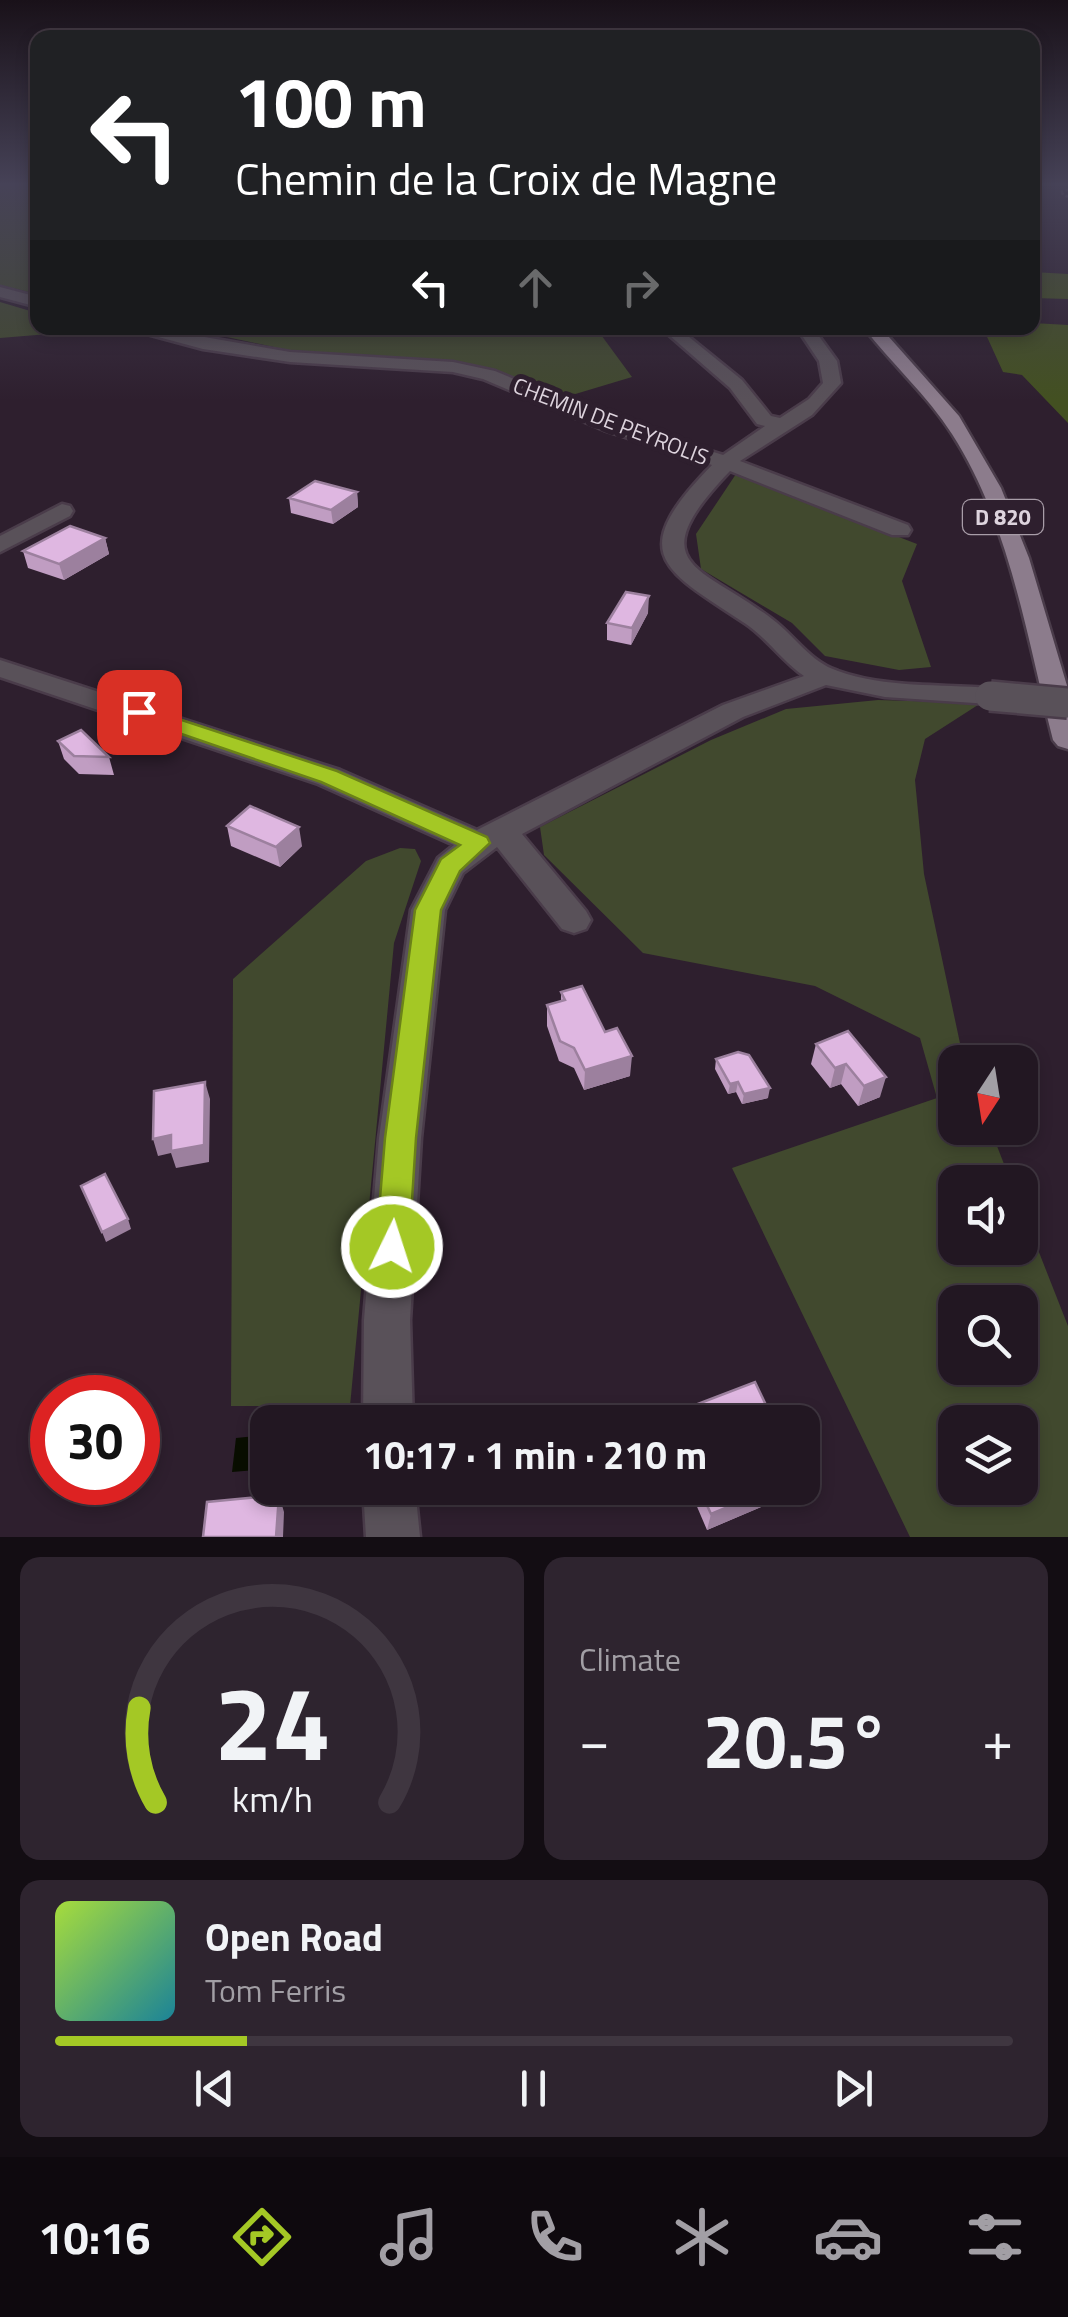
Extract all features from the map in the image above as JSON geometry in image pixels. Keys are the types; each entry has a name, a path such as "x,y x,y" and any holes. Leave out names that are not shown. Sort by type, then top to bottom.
{"main road":[{"name":"D 820","path":"878,335 943,408 972,450 996,499 1018,559 1068,740"}],"street":[{"path":"0,292 30,300"},
{"name":"CHEMIN DE PEYROLIS","path":"163,335 290,357 489,374 611,426 724,464 683,514 672,535 672,552 689,580 764,624 821,675"},
{"path":"677,335 736,384 764,420 782,424"},
{"path":"724,464 822,401 832,383 828,362 811,335"},
{"path":"724,464 900,530"},
{"path":"0,545 62,511"},
{"path":"0,668 329,776 490,837 574,920"},
{"path":"388,1405 387,1320 399,1156 428,910 450,866 490,837 732,711 812,683 821,675 860,684 1068,703"},
{"path":"391,1505 394,1537"}],"green space":[{"path":"0,258 30,258 30,292 0,285"},
{"path":"1040,272 1068,274 1068,299 1040,298"},
{"path":"0,302 30,311 30,335 37,335 0,338"},
{"path":"1040,323 1068,325 1068,423 1022,375 1003,372 986,335 1040,335"},
{"path":"218,335 601,335 632,377 562,398 496,370 451,361 357,359 292,351"},
{"path":"736,474 917,544 902,581 931,667 899,670 825,656 792,623 701,569 696,534"},
{"path":"878,700 981,703 925,739 915,780 924,874 960,1045 938,1045 938,1145 997,1145 1004,1165 938,1165 938,1265 1038,1265 1038,1250 1068,1326 1068,1537 910,1537 732,1168 937,1098 920,1038 815,986 643,953 544,855 540,827 711,740 786,709"},
{"path":"400,848 415,849 421,861 394,943 350,1405 231,1406 233,979 366,861"}],"shaded area":[{"path":"250,1437 250,1470 232,1472 236,1438"}],"building":[{"path":"315,481 357,492 331,510 289,498"},
{"path":"70,526 105,538 59,564 23,551"},
{"path":"626,592 649,596 632,628 607,623"},
{"path":"81,730 109,757 74,756 58,741"},
{"path":"250,806 299,827 276,847 227,826"},
{"path":"582,986 605,1032 617,1028 632,1056 585,1070 574,1048 560,1041 547,1005 565,1000 561,992"},
{"path":"848,1031 886,1077 864,1086 846,1064 835,1068 816,1044"},
{"path":"738,1052 749,1055 770,1088 744,1094 738,1082 730,1084 716,1059"},
{"path":"205,1082 204,1145 171,1151 171,1135 153,1139 154,1091"},
{"path":"105,1174 128,1219 102,1232 81,1186"},
{"path":"755,1382 766,1405 695,1405"},
{"path":"250,1498 250,1505 278,1505 276,1537 203,1537 207,1502"},
{"path":"707,1505 732,1505 711,1514"}],"route":[{"path":"139,712 329,776 478,843 450,866 428,910 400,1138 392,1247"}]}
